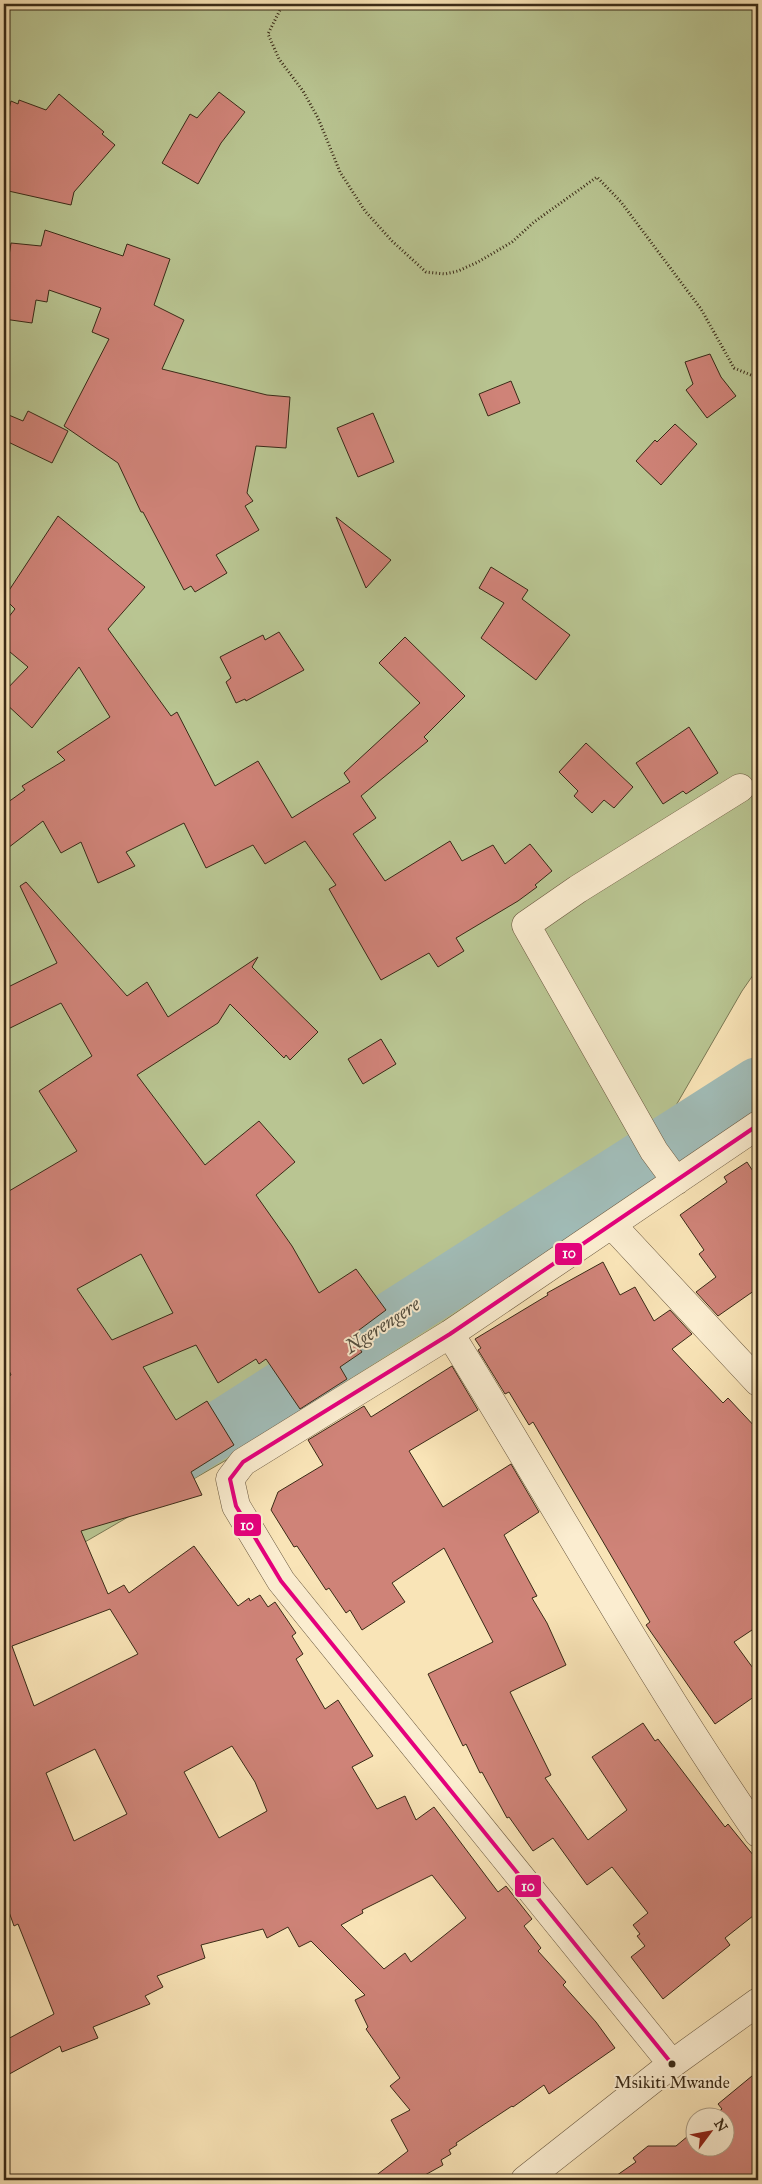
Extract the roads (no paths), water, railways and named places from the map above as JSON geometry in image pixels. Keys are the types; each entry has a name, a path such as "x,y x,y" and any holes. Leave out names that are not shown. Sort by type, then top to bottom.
{"street":[{"path":"676,1181 654,1151 526,925 740,788"},
{"path":"672,2064 281,1580 236,1506 230,1479 243,1462 450,1334 612,1226 758,1125"},
{"path":"612,1226 758,1382"},
{"path":"450,1334 512,1433 627,1631 715,1770 758,1833"},
{"path":"525,2180 672,2064 758,2002"}],"waterway":[{"name":"Ngerengere","path":"157,1469 758,1085"}],"place":[{"name":"Msikiti Mwande","path":"672,2064"}]}
